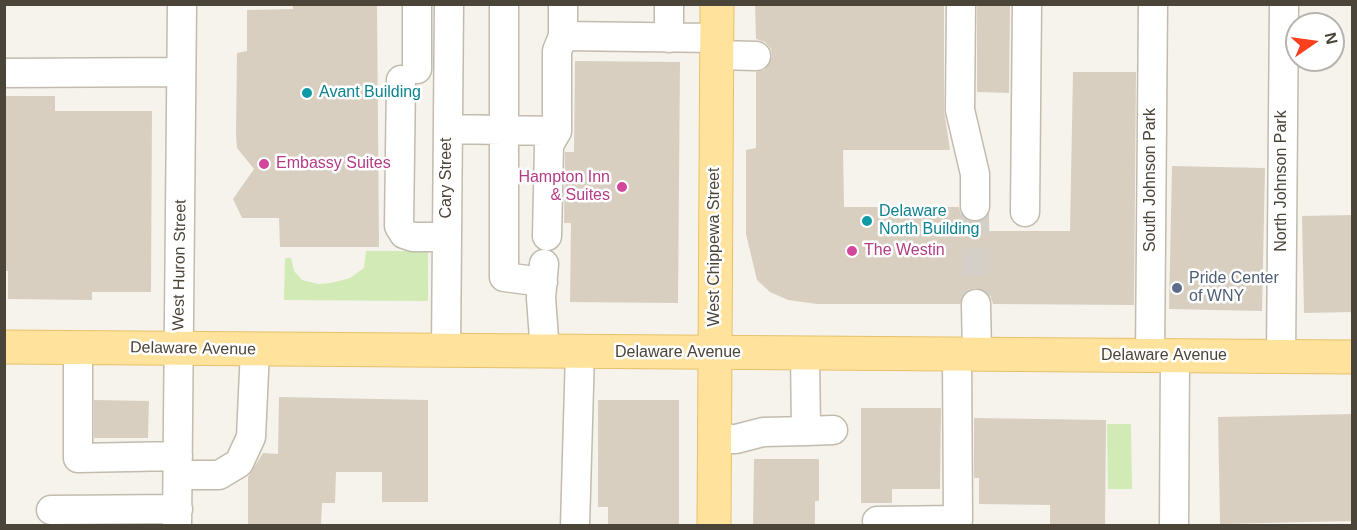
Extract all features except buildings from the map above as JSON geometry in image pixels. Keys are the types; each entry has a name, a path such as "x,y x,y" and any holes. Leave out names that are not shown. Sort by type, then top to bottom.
{"main road":[{"name":"West Chippewa Street","path":"714,525 717,4"},
{"name":"Delaware Avenue","path":"4,347 1353,357"}],"street":[{"name":"West Huron Street","path":"177,517 182,4"},
{"path":"417,4 409,75 399,226 404,234 413,237 447,237"},
{"name":"Cary Street","path":"446,351 449,4"},
{"path":"504,4 504,277 545,260"},
{"path":"545,352 549,146 557,131 557,51 563,36 563,4"},
{"path":"669,4 669,38"},
{"path":"961,4 960,110 975,174 975,207"},
{"path":"1025,212 1027,4"},
{"name":"South Johnson Park","path":"1153,4 1163,356 1174,525"},
{"name":"North Johnson Park","path":"1281,357 1284,4"},
{"path":"563,36 669,38 717,46 756,56"},
{"path":"4,73 181,72"},
{"path":"448,129 557,131"},
{"path":"877,521 958,520 967,355 976,304"},
{"path":"78,348 78,458 178,465 219,475 238,463 251,437 255,350"},
{"path":"575,525 580,352"},
{"path":"714,439 736,438 763,432 819,430 805,353"},
{"path":"51,510 177,517"}],"green space":[{"path":"366,251 428,251 428,301 284,300 285,258 291,258 294,271 302,280 318,284 331,283 350,278 364,268"},
{"path":"1107,424 1131,424 1132,489 1108,489"}],"tunnel":[{"path":"975,206 976,304"}],"place":[{"name":"Avant Building","path":"307,93"},
{"name":"Embassy Suites","path":"264,164"},
{"name":"Hampton Inn & Suites","path":"622,187"},
{"name":"Delaware North Building","path":"867,221"},
{"name":"The Westin","path":"852,251"},
{"name":"Pride Center of WNY","path":"1177,288"}]}
